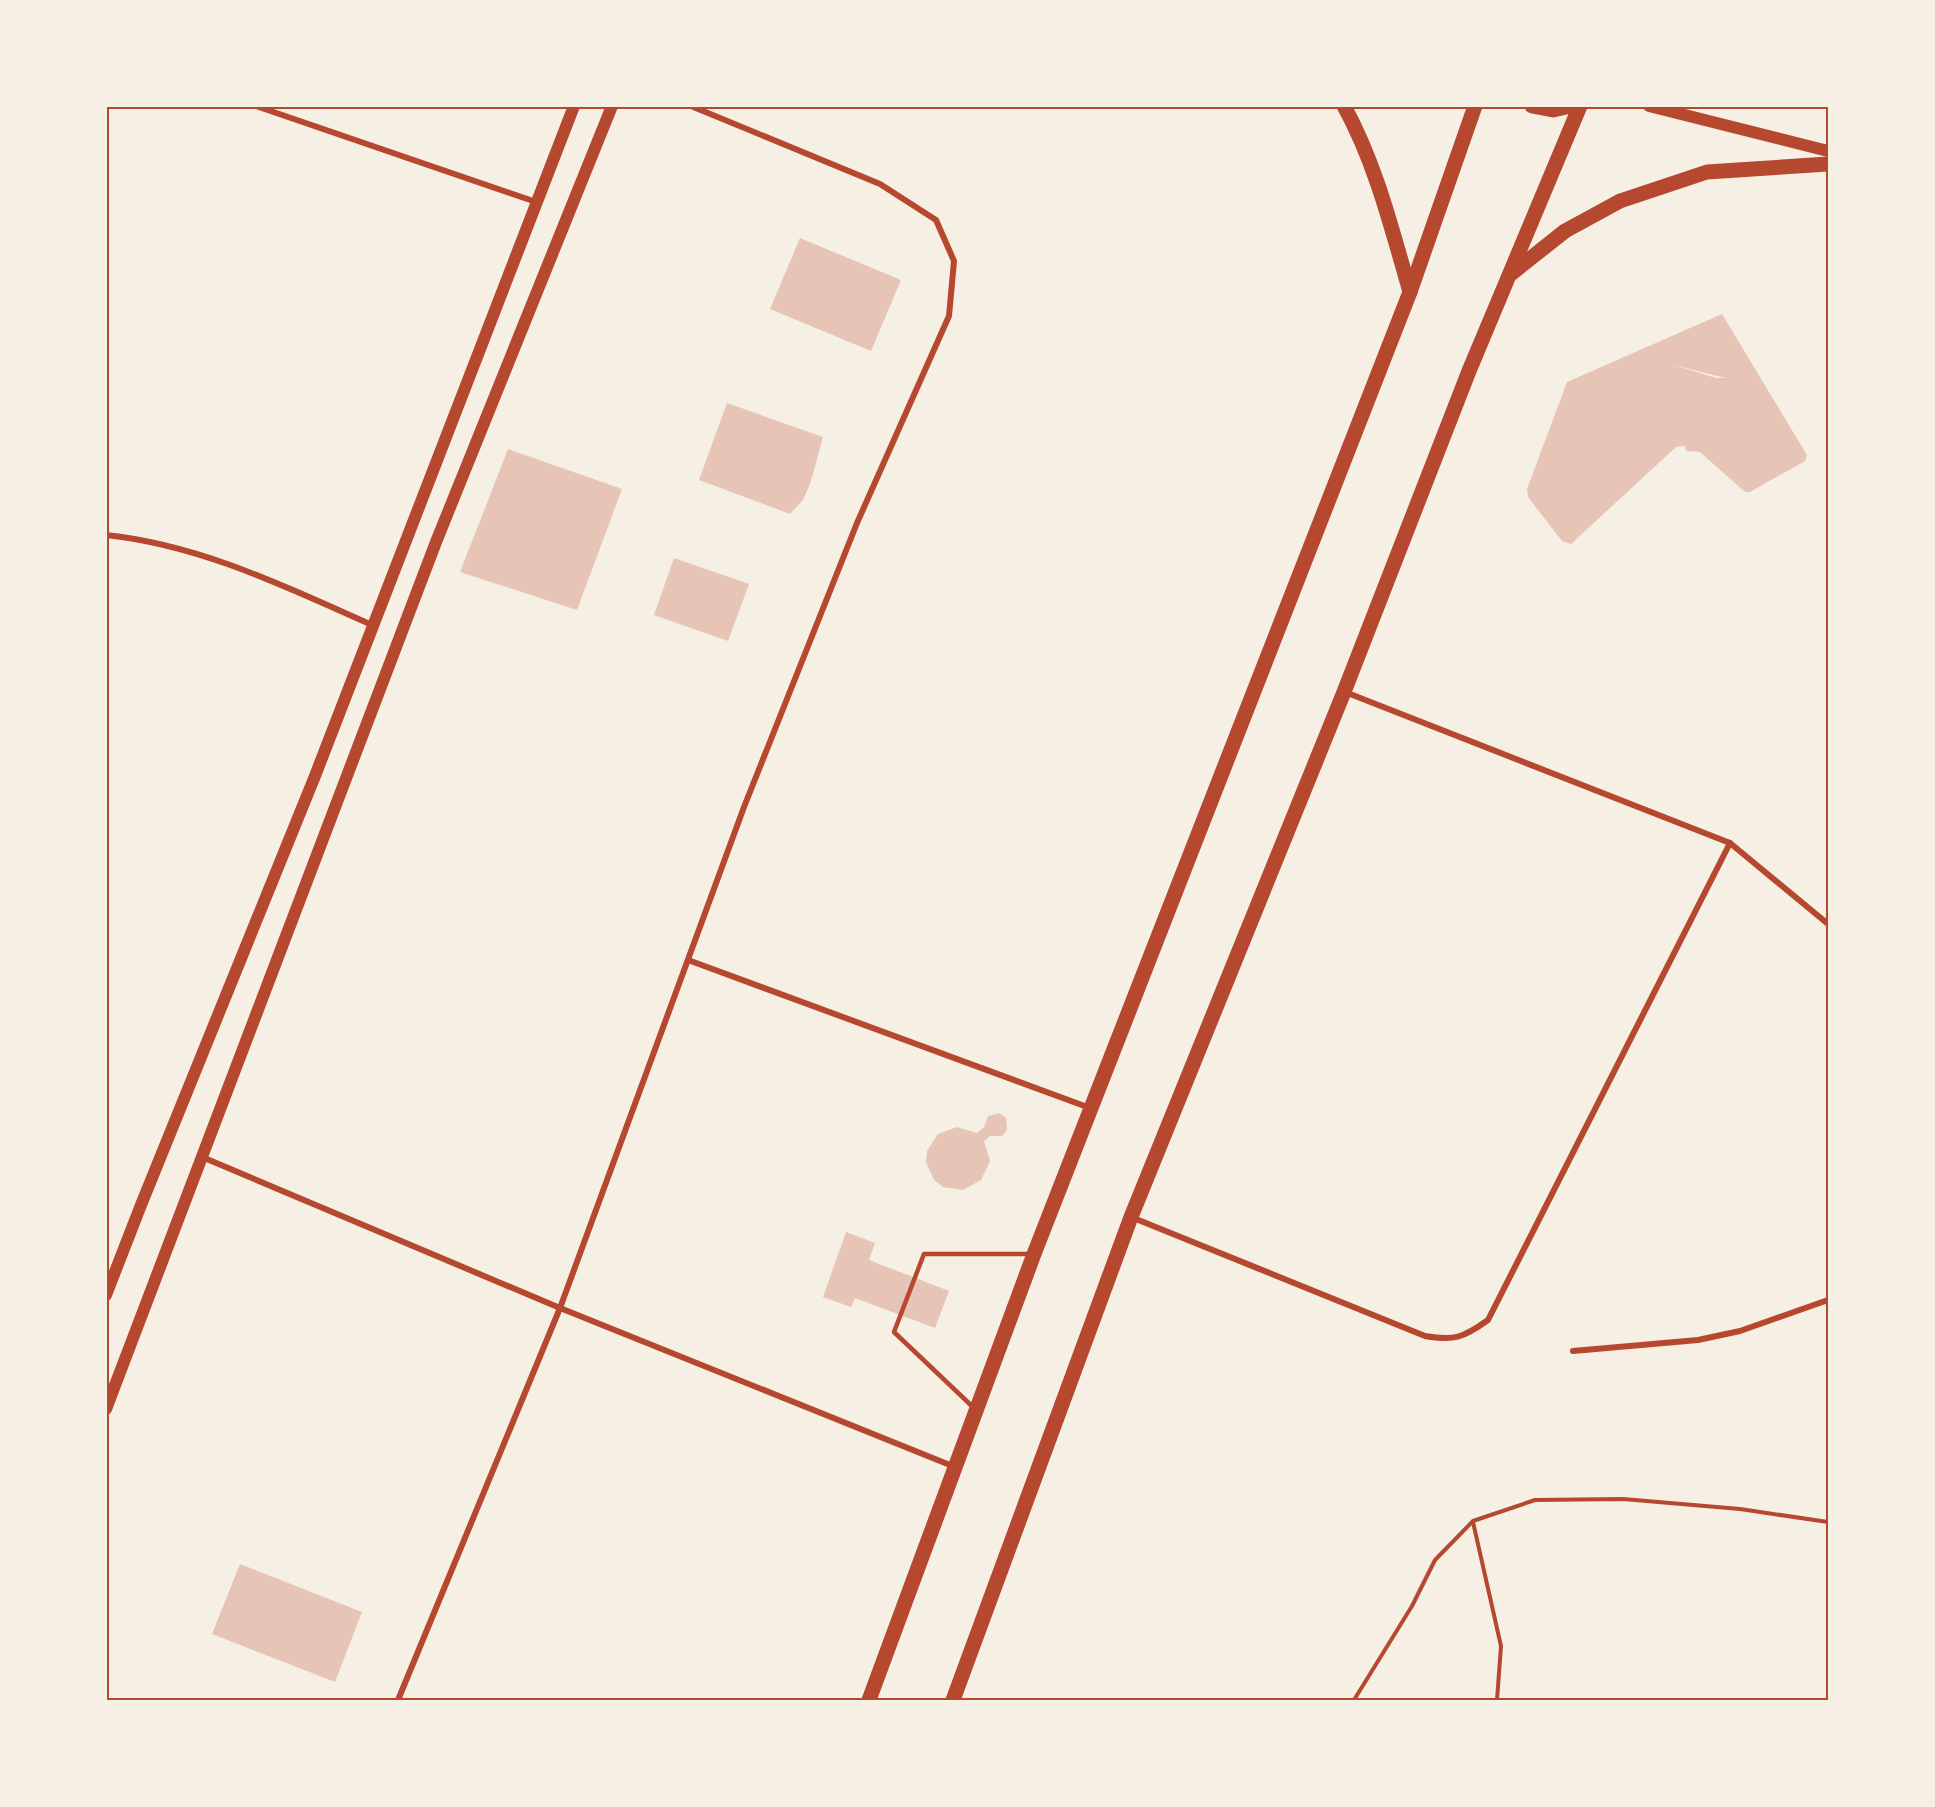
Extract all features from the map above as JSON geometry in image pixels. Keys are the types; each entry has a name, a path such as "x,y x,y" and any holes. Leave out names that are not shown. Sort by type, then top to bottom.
{"main road":[{"path":"106,1296 145,1194 315,776 574,106"},
{"path":"106,1409 436,542 612,106"},
{"path":"1344,106 1366,155 1382,200 1410,292"},
{"path":"869,1701 1034,1254 1410,292 1475,106"},
{"path":"1532,106 1553,110 1571,106"},
{"path":"953,1701 1131,1217 1344,692 1469,371 1580,106"},
{"path":"1649,106 1828,151"},
{"path":"1509,274 1565,231 1620,201 1707,172 1828,164"}],"street":[{"path":"256,106 536,202"},
{"path":"398,1701 560,1308 744,807 857,523 949,316 954,261 936,220 880,184 691,106"},
{"path":"106,535 141,539 183,548 291,590 372,625"},
{"path":"1344,692 1730,843 1828,924"},
{"path":"1131,1217 1425,1336 1448,1340 1469,1334 1488,1320 1730,843"},
{"path":"688,960 1091,1108"},
{"path":"202,1157 560,1308 955,1467"},
{"path":"1573,1351 1698,1340 1740,1331 1828,1300"}],"lane":[{"path":"976,1410 894,1332 924,1254 1034,1254"}],"path":[{"path":"1354,1701 1412,1606 1435,1560 1473,1521 1534,1500 1623,1499 1740,1509 1828,1522"},
{"path":"1473,1521 1501,1646 1497,1701"}],"building":[{"path":"800,238 901,280 871,351 770,309"},
{"path":"1722,314 1807,455 1805,461 1750,492 1745,492 1700,452 1686,451 1685,446 1676,447 1571,544 1562,541 1528,497 1527,489 1567,382","holes":["1671,364 1726,378 1716,378"]},
{"path":"727,403 823,437 811,481 803,500 790,514 699,480"},
{"path":"508,449 622,489 577,610 460,572"},
{"path":"674,558 749,584 728,641 654,615"},
{"path":"999,1113 1006,1118 1007,1130 1002,1136 990,1136 984,1141 990,1161 981,1180 963,1190 943,1187 934,1180 926,1162 927,1151 938,1134 957,1127 977,1133 984,1127 988,1116"},
{"path":"846,1232 875,1243 869,1260 949,1291 935,1328 855,1298 851,1307 823,1297"},
{"path":"240,1564 362,1612 335,1682 212,1634"}]}
